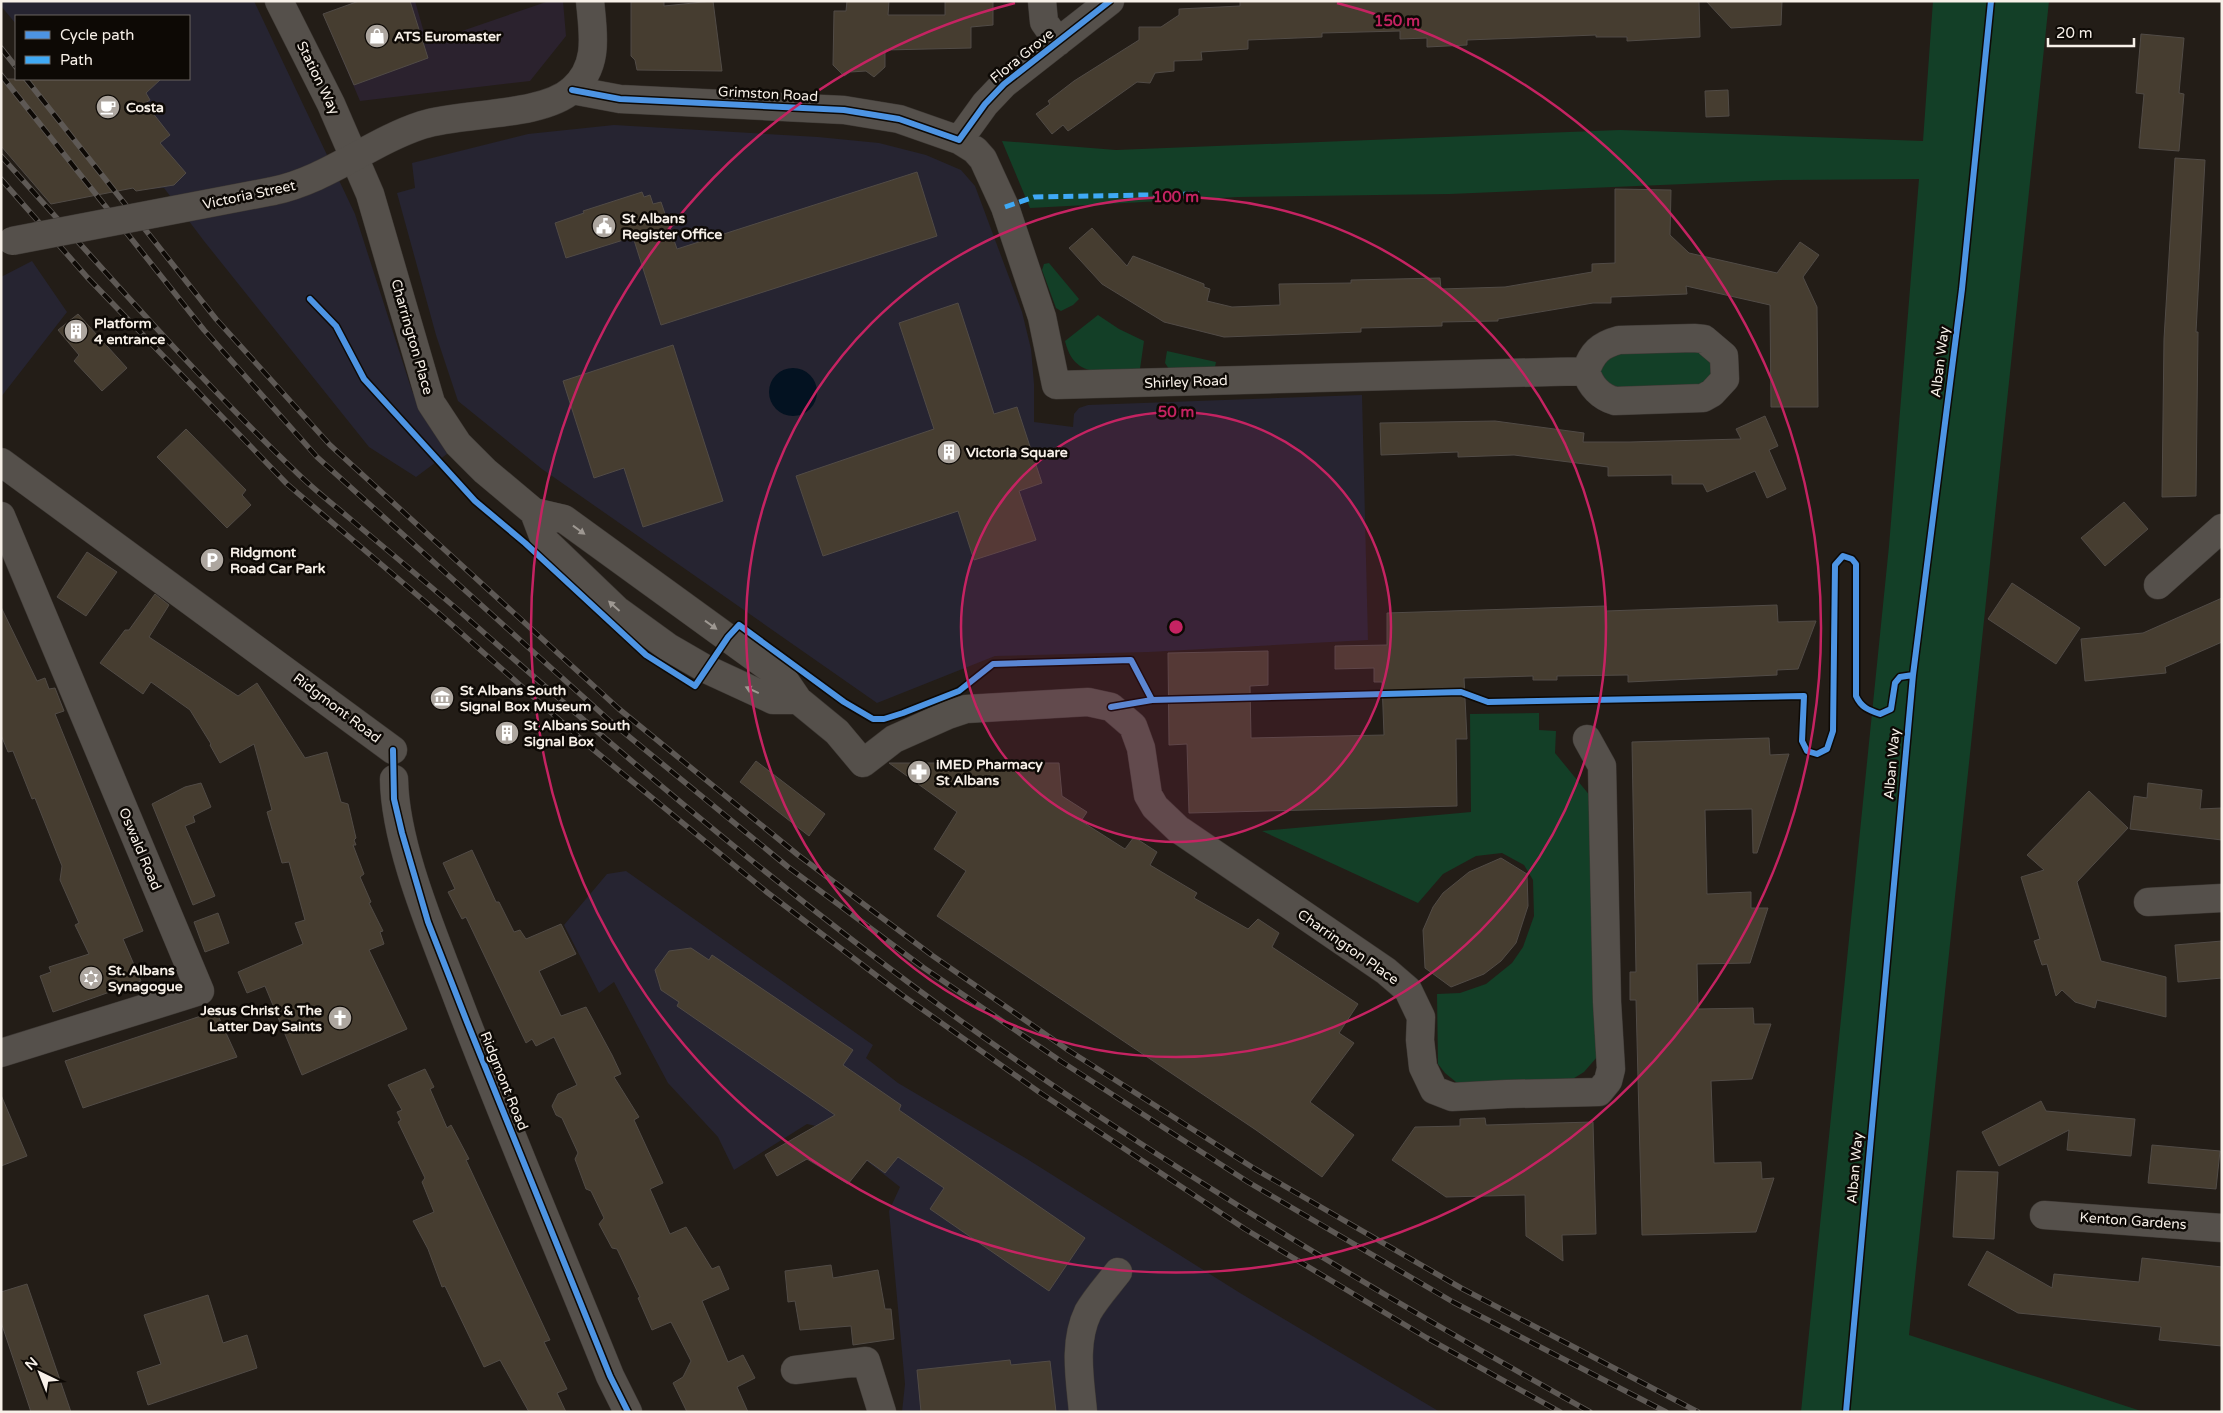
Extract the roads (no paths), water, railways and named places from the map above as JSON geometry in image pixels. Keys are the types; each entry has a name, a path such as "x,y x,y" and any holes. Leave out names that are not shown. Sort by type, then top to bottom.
{"street":[{"name":"Station Way","path":"279,1 331,104 354,157"},
{"path":"572,90 589,68 594,52 590,1"},
{"path":"1042,1 1044,22 1058,42"},
{"name":"Flora Grove","path":"959,140 985,104 1004,84 1110,1"},
{"name":"Victoria Street","path":"6,244 273,191 306,182 392,136 424,124 545,104 559,99 572,90"},
{"name":"Grimston Road","path":"572,90 620,99 844,110 899,119 959,140"},
{"name":"Shirley Road","path":"959,140 976,150 983,159 1005,207 1042,317 1056,386 1586,371"},
{"name":"Charrington Place","path":"354,157 370,194 431,403 458,444 485,471 534,512 564,519 783,678 798,700 837,732 863,763 894,739 948,714 966,709 1088,702 1111,707 1133,726 1141,748 1148,795 1155,807 1178,829 1386,971 1408,990 1421,1017 1420,1040 1423,1066 1434,1090 1452,1097 1599,1092 1608,1081 1611,1069 1607,1002 1602,766 1587,739"},
{"name":"Ridgmont Road","path":"1,462 393,750"},
{"name":"Charrington Place","path":"534,512 545,541 617,610 668,647 706,669 773,700 798,700"},
{"name":"Oswald Road","path":"1,516 200,990 1,1053"},
{"path":"2158,585 2222,528"},
{"name":"Ridgmont Road","path":"394,779 394,799 402,834 432,931 606,1367 628,1412"},
{"path":"2148,902 2222,898"},
{"name":"Kenton Gardens","path":"2044,1215 2222,1228"},
{"path":"1083,1412 1079,1346 1083,1325 1094,1303 1118,1272"},
{"path":"795,1370 866,1361 882,1412"}],"water":[{"path":"788,368 798,368 810,375 817,387 817,397 810,409 798,416 788,416 780,412 773,405 769,397 769,387 773,379 780,372"}],"railway":[{"path":"1,48 15,66"},
{"path":"1,75 204,330 317,457 610,721 788,867 924,968 1062,1062 1248,1182 1453,1302 1666,1412"},
{"path":"27,80 216,319 330,445 619,709 798,855 933,956 1068,1050 1255,1169 1461,1288 1698,1412"},
{"path":"1,156 181,355 300,476 677,799 822,917 971,1029 1180,1169 1383,1294 1590,1412"},
{"path":"1,179 87,277 287,484 443,617 589,746 768,893 902,995 1039,1092 1245,1229 1427,1338 1560,1412"}],"place":[{"name":"ATS Euromaster","path":"377,36"},
{"name":"Costa","path":"108,107"},
{"name":"St Albans Register Office","path":"604,226"},
{"name":"Platform 4 entrance","path":"76,331"},
{"name":"Victoria Square","path":"949,452"},
{"name":"Ridgmont Road Car Park","path":"212,560"},
{"name":"St Albans South Signal Box Museum","path":"442,698"},
{"name":"St Albans South Signal Box","path":"507,733"},
{"name":"iMED Pharmacy St Albans","path":"919,772"},
{"name":"St. Albans Synagogue","path":"91,978"},
{"name":"Jesus Christ & The Latter Day Saints","path":"340,1018"}]}
